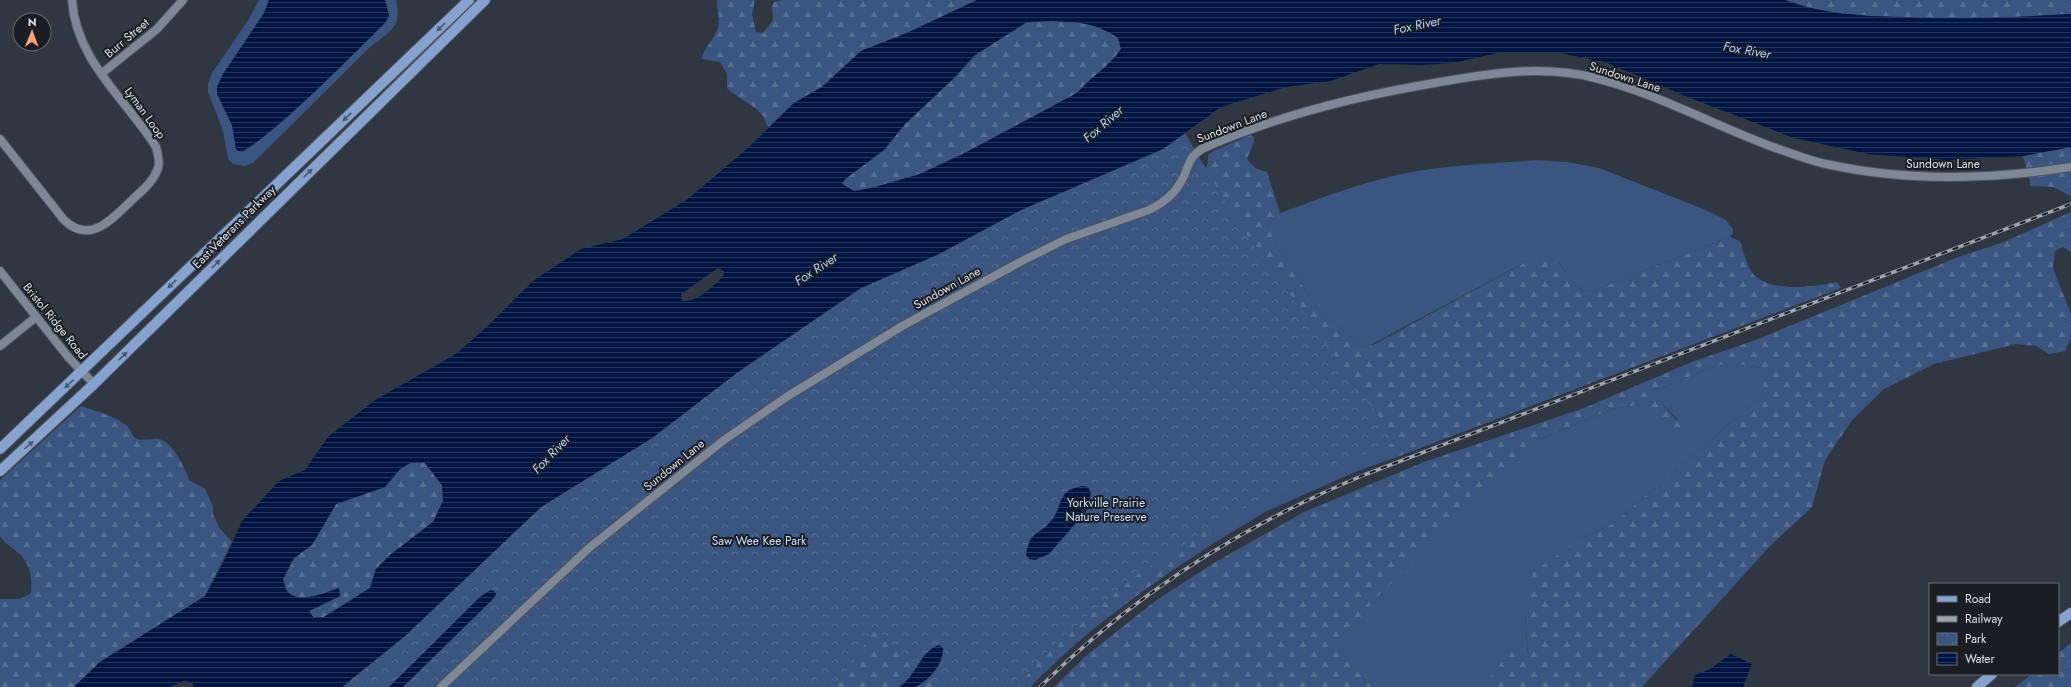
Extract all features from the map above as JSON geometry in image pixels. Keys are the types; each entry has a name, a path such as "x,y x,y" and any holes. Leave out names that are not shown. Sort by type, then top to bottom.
{"main road":[{"name":"East Veterans Parkway","path":"0,449 469,0"},
{"name":"East Veterans Parkway","path":"0,471 94,384 485,0"},
{"path":"2059,621 2071,613"},
{"path":"1977,687 1991,675"}],"street":[{"name":"Lyman Loop","path":"0,139 68,224 74,228 87,230 96,229 107,224 150,183 157,170 158,158 156,147 150,137 101,74 80,39 72,0"},
{"name":"Burr Street","path":"101,74 157,29 183,0"},
{"name":"Sundown Lane","path":"442,687 589,548 724,440 776,404 904,325 1020,262 1066,239 1143,212 1160,204 1178,188 1184,178 1190,158 1196,152 1272,122 1330,104 1385,92 1474,76 1526,71 1562,72 1594,78 1636,90 1769,145 1824,164 1894,175 1933,178 1998,176 2071,167"},
{"name":"Bristol Ridge Road","path":"0,271 36,317 82,372 94,384"},
{"path":"0,346 36,317"}],"green space":[{"path":"259,0 269,0 264,13 223,74 217,94 232,125 236,149 243,152 299,106 385,23 389,15 385,0 396,0 398,17 393,28 388,33 369,48 254,162 245,166 233,164 228,159 223,131 208,92 208,84 212,73 249,19"},
{"path":"717,0 755,0 752,14 756,32 763,33 773,20 772,6 774,2 782,0 977,0 907,33 861,51 822,87 794,103 769,127 761,113 727,88 727,74 720,62 702,59 704,51 718,28 719,20"},
{"path":"1785,0 2071,0 2071,14 1964,18 1871,16 1827,11 1799,5"},
{"path":"1053,21 1095,26 1118,38 1121,49 1111,61 1077,93 965,153 920,174 872,188 854,191 842,184 845,179 884,150 905,124 955,77 975,55 1027,22"},
{"name":"Saw Wee Kee Park","path":"1185,133 1238,223 1397,441 1308,477 1220,521 1137,575 1054,644 1017,687 935,687 876,628 836,687 342,687 405,636 541,507 652,438 738,372 861,288 939,254 1021,210 1163,149"},
{"name":"Yorkville Prairie Nature Preserve","path":"1251,135 1254,137 1254,142 1247,159 1255,168 1267,172 1280,213 1270,219 1268,227 1278,249 1317,308 1361,346 1367,347 1375,344 1535,257 1547,257 1555,260 1561,265 1576,286 1583,290 1593,291 1730,237 1740,241 1751,271 1758,278 1768,283 1779,286 1804,287 1837,282 1841,288 1397,457 1367,420 1212,518 1214,543 1145,590 1095,628 1066,652 1030,687 915,687 927,652 912,677 899,687 447,687 1203,174 1208,162 1208,155 1215,150"},
{"path":"2071,147 2071,199 2069,195 2053,187 2031,186 2023,156"},
{"path":"1535,160 1568,162 1599,168 1706,210 1726,220 1733,229 1733,233 1730,237 1593,291 1582,289 1573,283 1560,263 1535,257 1367,347 1361,346 1317,308 1278,249 1268,227 1270,219 1273,216 1336,193 1385,178 1434,169"},
{"path":"2071,212 2071,252 2063,247 2055,251 2053,268 2071,314 2071,338 2065,351 2049,354 2036,346 2016,344 1934,364 1884,389 1853,419 1825,460 1812,507 1770,546 1642,687 1482,687 1510,652 1528,654 1525,613 1533,572 1578,540 1614,523 1763,395 1763,368 1741,365 1716,365 1658,390 1658,399 1685,430 1681,438 1671,436 1638,405 1612,409 1538,440 1380,594 1352,627 1342,646 1347,661 1372,687 1054,687 1087,655 1154,602 1212,564 1304,512 1424,462 1584,408 1694,361 1753,341 1958,257 2004,242"},
{"path":"1716,365 1741,365 1763,368 1763,395 1614,523 1578,540 1525,613 1528,655 1490,678 1482,687 1372,687 1347,661 1341,646 1352,627 1379,594 1538,440 1612,409 1638,405 1650,416 1678,420 1658,399 1658,390"},
{"path":"81,406 105,414 128,426 134,437 137,439 159,439 169,445 178,456 189,480 205,489 213,506 213,514 219,527 232,542 205,596 100,662 74,687 0,687 0,599 20,599 31,593 31,575 25,560 0,536 0,480"},
{"path":"1367,420 1397,457 1355,472 1265,512 1214,543 1212,518"},
{"path":"410,463 425,463 442,485 443,501 433,522 390,555 376,569 370,588 324,617 313,617 309,611 340,596 339,588 312,597 305,598 292,595 286,590 283,579 294,558 312,545 336,504 385,487 400,469"},
{"path":"2071,643 2071,687 2015,687 2031,675 2059,675 2059,652"}],"water":[{"path":"269,0 385,0 389,16 385,23 335,73 288,117 249,147 238,151 236,149 232,125 217,94 217,87 223,74 264,13"},
{"name":"Fox River","path":"977,0 1785,0 1799,5 1827,11 1871,16 1964,18 2071,14 2071,147 2023,156 1949,160 1868,154 1794,138 1690,98 1605,62 1559,53 1502,52 1453,63 1423,65 1379,64 1331,81 1286,87 1221,107 1163,149 1021,210 939,254 861,288 738,372 652,438 541,507 405,636 342,687 194,687 191,682 183,681 170,687 74,687 100,662 205,596 223,563 242,521 279,481 305,470 328,437 375,400 456,354 490,324 533,281 581,249 623,239 688,199 748,148 794,103 822,87 861,51 907,33","holes":["1053,21 1087,24 1103,29 1118,38 1121,49 1117,55 1077,93 965,153 920,174 872,188 854,191 842,184 845,179 884,150 905,124 955,77 975,55 1027,22","718,268 724,271 723,277 694,299 682,301 681,294","410,463 425,463 442,485 443,501 433,522 390,555 376,569 370,588 324,617 313,617 309,611 340,596 339,588 313,596 298,597 292,595 286,590 283,579 294,558 312,545 336,504 385,487 400,469"]},
{"path":"1083,486 1088,487 1091,493 1088,509 1049,554 1035,560 1029,559 1026,555 1030,541 1051,521 1064,495 1074,488"},
{"path":"491,590 496,594 494,598 403,687 389,687 481,596"},
{"path":"939,645 943,648 943,654 935,671 915,687 899,687 910,677 928,652"},
{"path":"1731,654 1752,664 1743,687 1692,687 1695,675 1710,669"}],"railway":[{"path":"1040,687 1113,622 1151,593 1192,565 1233,540 1275,516 1319,495 1364,475 2071,204"}]}
